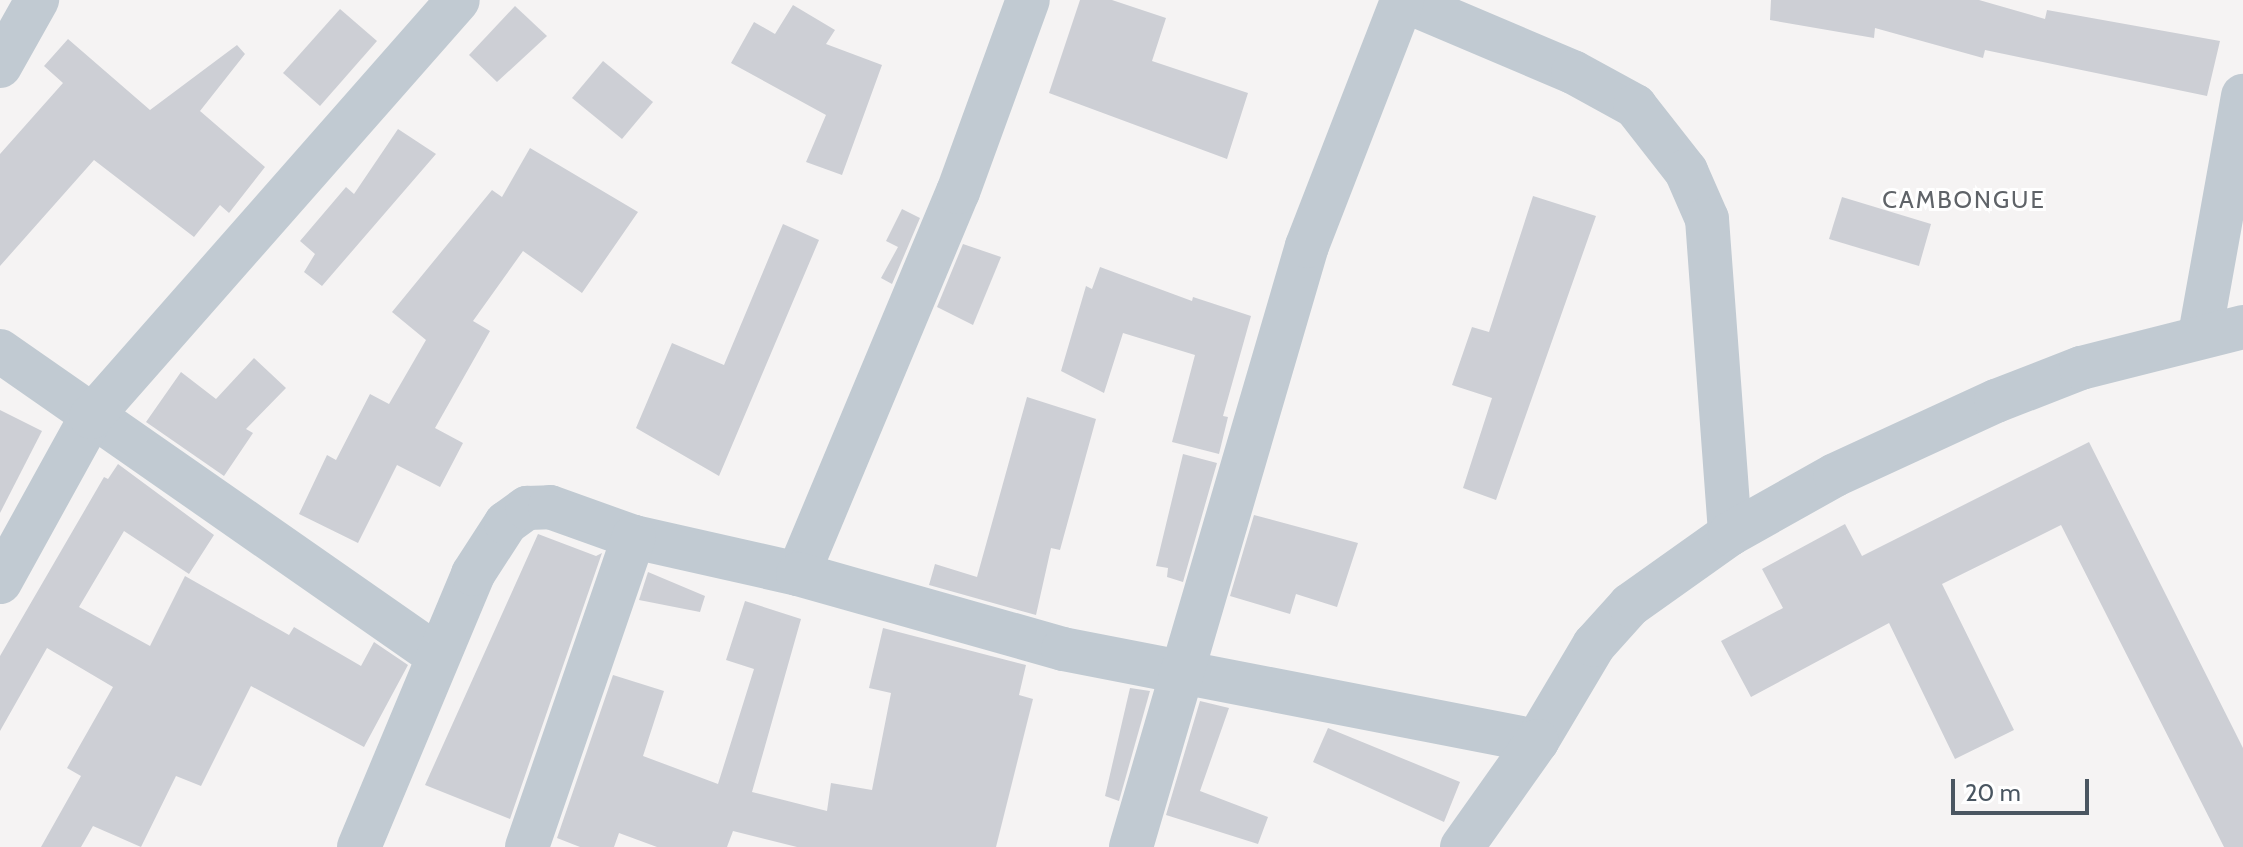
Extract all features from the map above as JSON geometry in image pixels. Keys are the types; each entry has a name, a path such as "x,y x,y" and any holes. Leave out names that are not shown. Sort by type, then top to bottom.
{"street":[{"path":"0,66 37,0"},
{"path":"0,582 91,417 458,0"},
{"path":"798,574 958,192 1028,0"},
{"path":"1131,847 1307,246 1403,0 1573,72 1635,106 1686,171 1707,219 1730,534"},
{"path":"2200,335 2243,96"},
{"path":"1462,847 1537,741 1594,645 1630,605 1730,534 1835,475 1996,401 2081,368 2200,335 2243,327"},
{"path":"0,351 435,654"},
{"path":"359,847 435,654 473,574 506,523 527,508 550,507 634,537 798,574 1063,649 1537,741"},
{"path":"527,847 634,537"}],"building":[{"path":"1080,0 1112,0 1166,18 1152,61 1248,93 1227,159 1049,93"},
{"path":"1771,0 1979,0 2045,19 2047,10 2220,41 2207,96 1985,50 1983,58 1875,28 1874,38 1770,20"},
{"path":"793,5 835,30 826,44 882,65 842,175 806,162 826,115 731,63 754,22 775,34"},
{"path":"515,6 547,36 497,82 469,55"},
{"path":"340,9 377,41 320,106 283,73"},
{"path":"68,39 150,110 237,45 245,54 200,111 265,167 229,213 220,205 194,237 94,160 0,266 0,154 63,83 44,66"},
{"path":"603,61 653,102 622,139 572,98"},
{"path":"398,129 436,154 322,286 304,272 315,254 300,241 346,187 354,194"},
{"path":"530,148 638,212 582,293 523,251 473,321 490,331 435,428 463,443 440,487 397,465 358,543 299,514 327,455 336,460 370,394 389,404 426,340 392,312 492,190 502,197"},
{"path":"1533,196 1596,216 1496,500 1463,488 1492,398 1452,385 1472,327 1489,332"},
{"path":"1842,197 1931,224 1919,266 1829,239"},
{"path":"902,209 920,218 892,284 881,278 898,247 886,241"},
{"path":"783,224 819,240 719,476 636,428 672,343 724,365"},
{"path":"963,244 1001,257 973,325 937,307"},
{"path":"1100,267 1192,301 1193,297 1251,316 1223,416 1228,417 1219,454 1172,442 1195,355 1123,333 1104,393 1061,371 1086,286 1092,289"},
{"path":"254,358 286,388 246,429 253,433 224,476 146,422 181,372 216,399"},
{"path":"1027,397 1096,419 1060,550 1051,548 1036,615 929,585 935,564 977,577"},
{"path":"0,410 42,431 0,513"},
{"path":"2089,442 2243,748 2243,847 2224,847 2061,525 1942,584 2014,730 1955,759 1889,623 1751,697 1721,641 1783,608 1762,569 1845,524 1862,556"},
{"path":"1183,454 1217,463 1183,582 1167,577 1168,568 1156,566"},
{"path":"118,464 214,535 189,574 124,531 79,607 150,646 185,576 289,635 294,627 361,666 374,642 408,665 364,747 251,686 201,786 176,776 141,847 93,826 81,847 41,847 81,776 67,768 113,687 47,648 0,731 0,656 104,477 108,479"},
{"path":"1254,515 1358,543 1337,607 1296,594 1290,614 1230,596"},
{"path":"538,534 596,556 602,553 510,819 425,785"},
{"path":"648,572 705,596 700,612 639,600"},
{"path":"745,601 801,619 752,792 827,811 831,783 872,790 891,693 869,688 883,628 1026,665 1019,695 1033,699 996,847 797,847 733,831 727,847 657,847 619,833 614,847 580,847 557,838 613,675 664,691 643,756 718,784 754,669 726,660"},
{"path":"1130,688 1150,691 1119,801 1105,796"},
{"path":"1200,701 1229,708 1200,791 1268,817 1258,844 1166,815"},
{"path":"1328,728 1460,782 1444,822 1313,762"}],"district":[{"name":"CAMBONGUE","path":"1964,200"}]}
